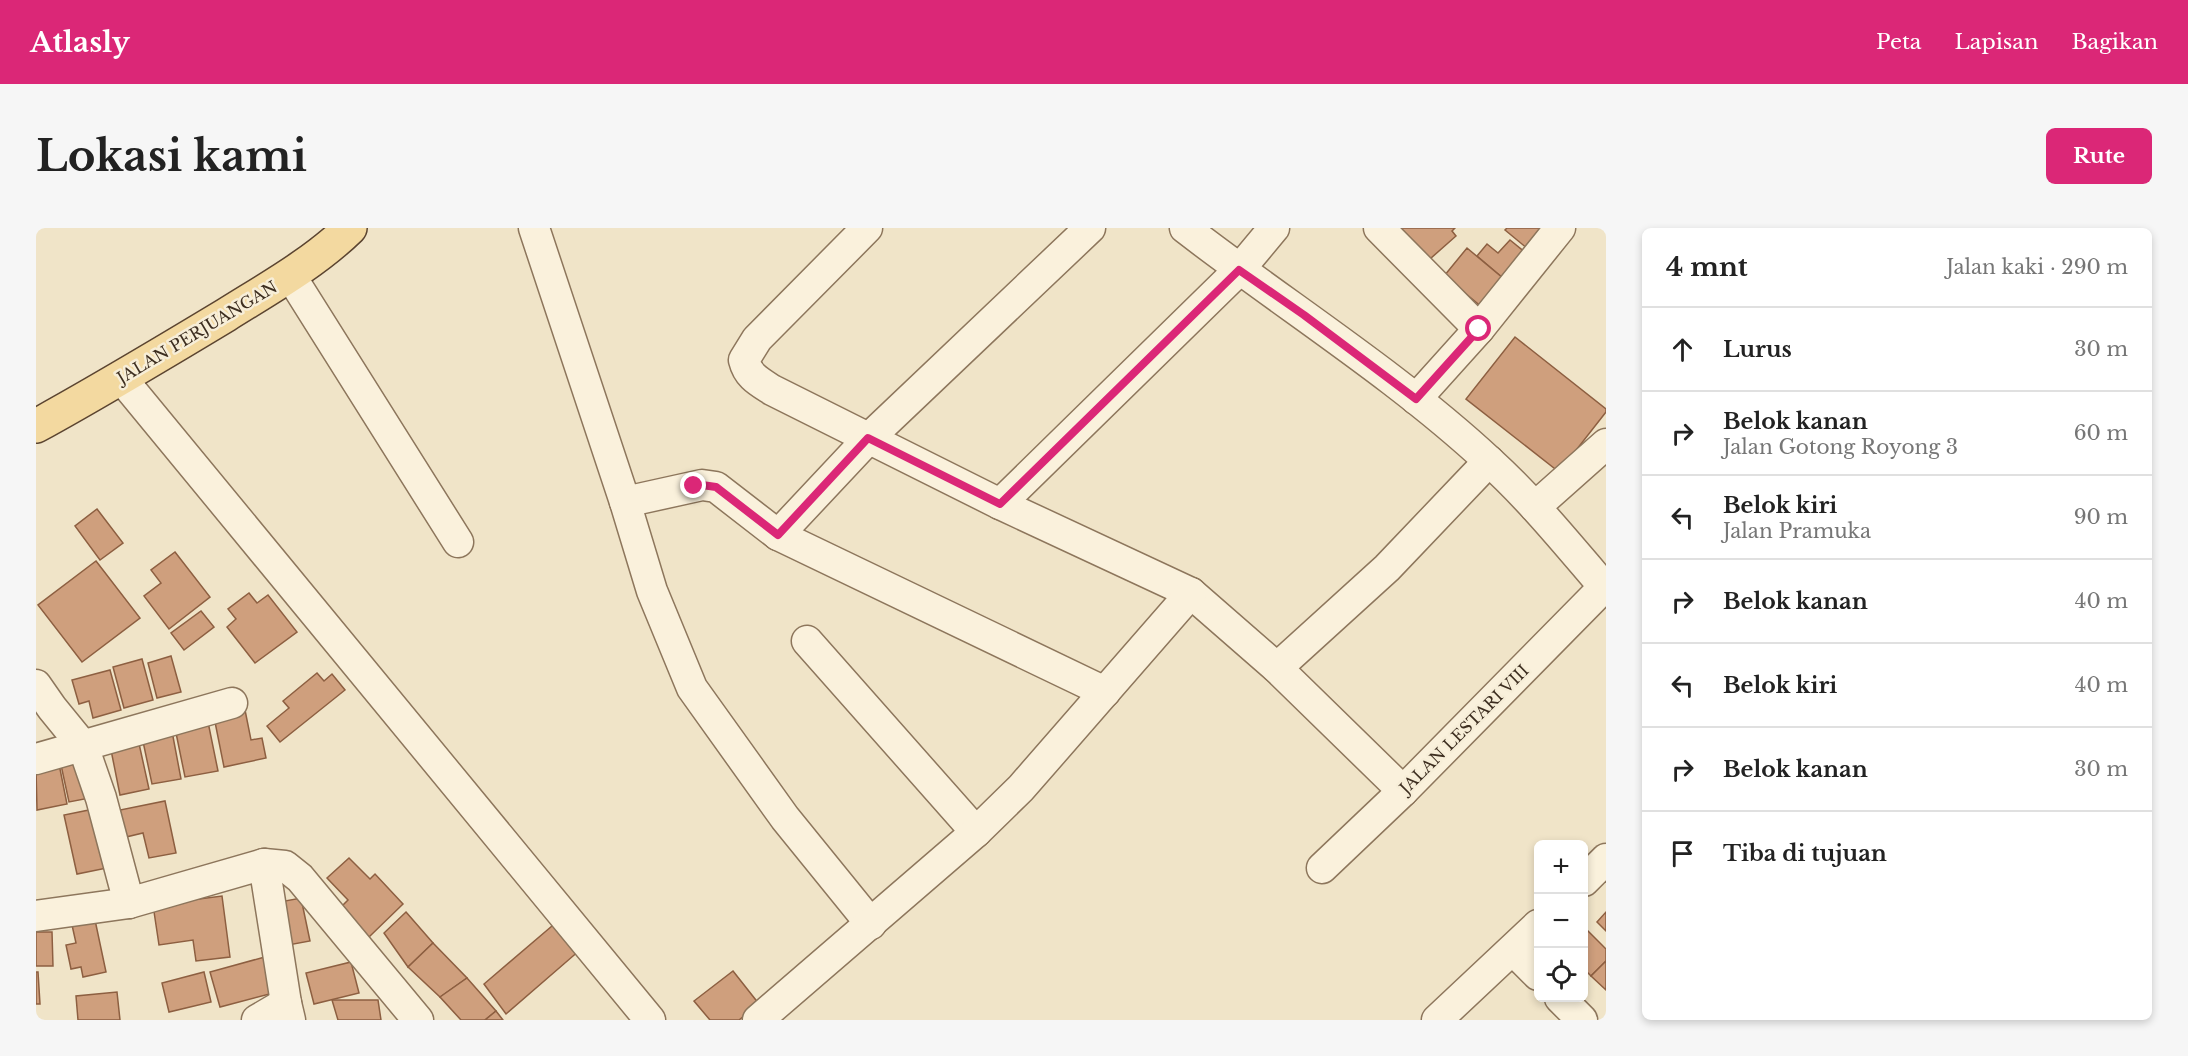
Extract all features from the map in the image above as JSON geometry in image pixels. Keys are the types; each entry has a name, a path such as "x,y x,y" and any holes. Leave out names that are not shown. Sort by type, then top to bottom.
{"main road":[{"name":"JALAN PERJUANGAN","path":"36,426 122,379 290,275 350,228"}],"street":[{"path":"534,228 626,502 651,591 692,688 785,818 871,924"},
{"path":"867,228 757,339 744,360 746,369 752,378 1000,504 1191,593 1276,668 1403,791"},
{"path":"778,535 868,438 1090,228"},
{"path":"1185,228 1416,399 1489,461 1535,507 1605,588"},
{"path":"1000,504 1239,270 1274,228"},
{"path":"1379,228 1479,329"},
{"path":"1416,399 1479,329 1560,228"},
{"path":"290,275 458,542"},
{"path":"122,379 650,1020"},
{"path":"1535,507 1606,444"},
{"path":"1276,668 1387,568 1489,461"},
{"path":"626,502 702,485 716,487 778,535 1105,692"},
{"name":"JALAN LESTARI VIII","path":"1322,868 1403,791 1605,588"},
{"path":"758,1020 976,832 1021,788 1191,593"},
{"path":"807,641 976,832"},
{"path":"36,685 83,746 101,798 129,903"},
{"path":"36,759 232,703"},
{"path":"1588,877 1606,860"},
{"path":"257,1020 288,1012 264,864"},
{"path":"36,916 129,903 264,864 285,867 300,878 418,1020"},
{"path":"1437,1020 1534,930"},
{"path":"1513,950 1534,970"},
{"path":"1564,1002 1582,1020"}],"building":[{"path":"1389,228 1455,228 1452,231 1456,236 1422,266"},
{"path":"1507,228 1552,228 1534,254 1505,230"},
{"path":"1510,240 1532,258 1510,284 1477,256 1487,244 1498,253"},
{"path":"1467,248 1510,284 1488,312 1461,290 1440,281"},
{"path":"1515,337 1606,409 1559,472 1466,399"},
{"path":"97,509 123,543 100,560 75,526"},
{"path":"175,552 210,597 169,629 144,596 161,583 151,570"},
{"path":"96,561 140,618 82,662 38,605"},
{"path":"249,593 257,603 268,595 297,632 255,663 227,627 236,619 228,609"},
{"path":"201,611 214,627 184,650 171,633"},
{"path":"171,656 181,692 157,698 148,663"},
{"path":"142,659 153,700 124,708 113,667"},
{"path":"110,670 121,710 93,718 89,701 79,704 72,680"},
{"path":"317,673 324,681 332,674 345,690 280,742 267,726 289,708 283,701"},
{"path":"245,710 251,740 262,738 266,758 224,767 214,717"},
{"path":"208,722 218,771 185,777 175,728"},
{"path":"171,726 181,779 152,784 141,732"},
{"path":"138,739 149,789 120,795 110,745"},
{"path":"86,760 95,797 69,802 61,765"},
{"path":"59,764 67,804 37,810 36,769"},
{"path":"165,801 176,853 149,858 143,833 126,837 120,810"},
{"path":"94,809 107,868 77,874 64,815"},
{"path":"349,858 370,879 375,874 403,904 368,938 340,908 348,900 327,878"},
{"path":"222,896 230,957 196,961 193,940 159,945 153,905"},
{"path":"301,898 310,941 283,946 274,903"},
{"path":"406,912 433,943 408,967 384,933"},
{"path":"1606,912 1606,931 1597,922"},
{"path":"95,920 106,972 83,977 81,967 71,969 66,945 76,943 72,925"},
{"path":"559,920 580,950 506,1014 484,984"},
{"path":"1588,931 1606,949 1606,961 1591,976 1588,973"},
{"path":"36,932 52,932 53,966 36,966"},
{"path":"433,943 467,978 440,997 408,967"},
{"path":"272,955 281,991 220,1007 210,972"},
{"path":"1606,961 1606,990 1591,976"},
{"path":"351,962 359,993 314,1004 306,973"},
{"path":"733,971 759,1004 739,1020 710,1020 694,1001"},
{"path":"36,972 38,972 40,1004 36,1004"},
{"path":"204,972 211,1002 169,1012 162,983"},
{"path":"467,978 496,1011 485,1020 461,1020 440,997"},
{"path":"117,992 120,1020 78,1020 76,996"},
{"path":"332,1000 378,1000 381,1020 338,1020"},
{"path":"496,1011 503,1020 485,1020"}],"route":[{"path":"694,486 716,487 778,535 868,438 1000,504 1239,270 1304,315 1416,399 1479,329"}]}
